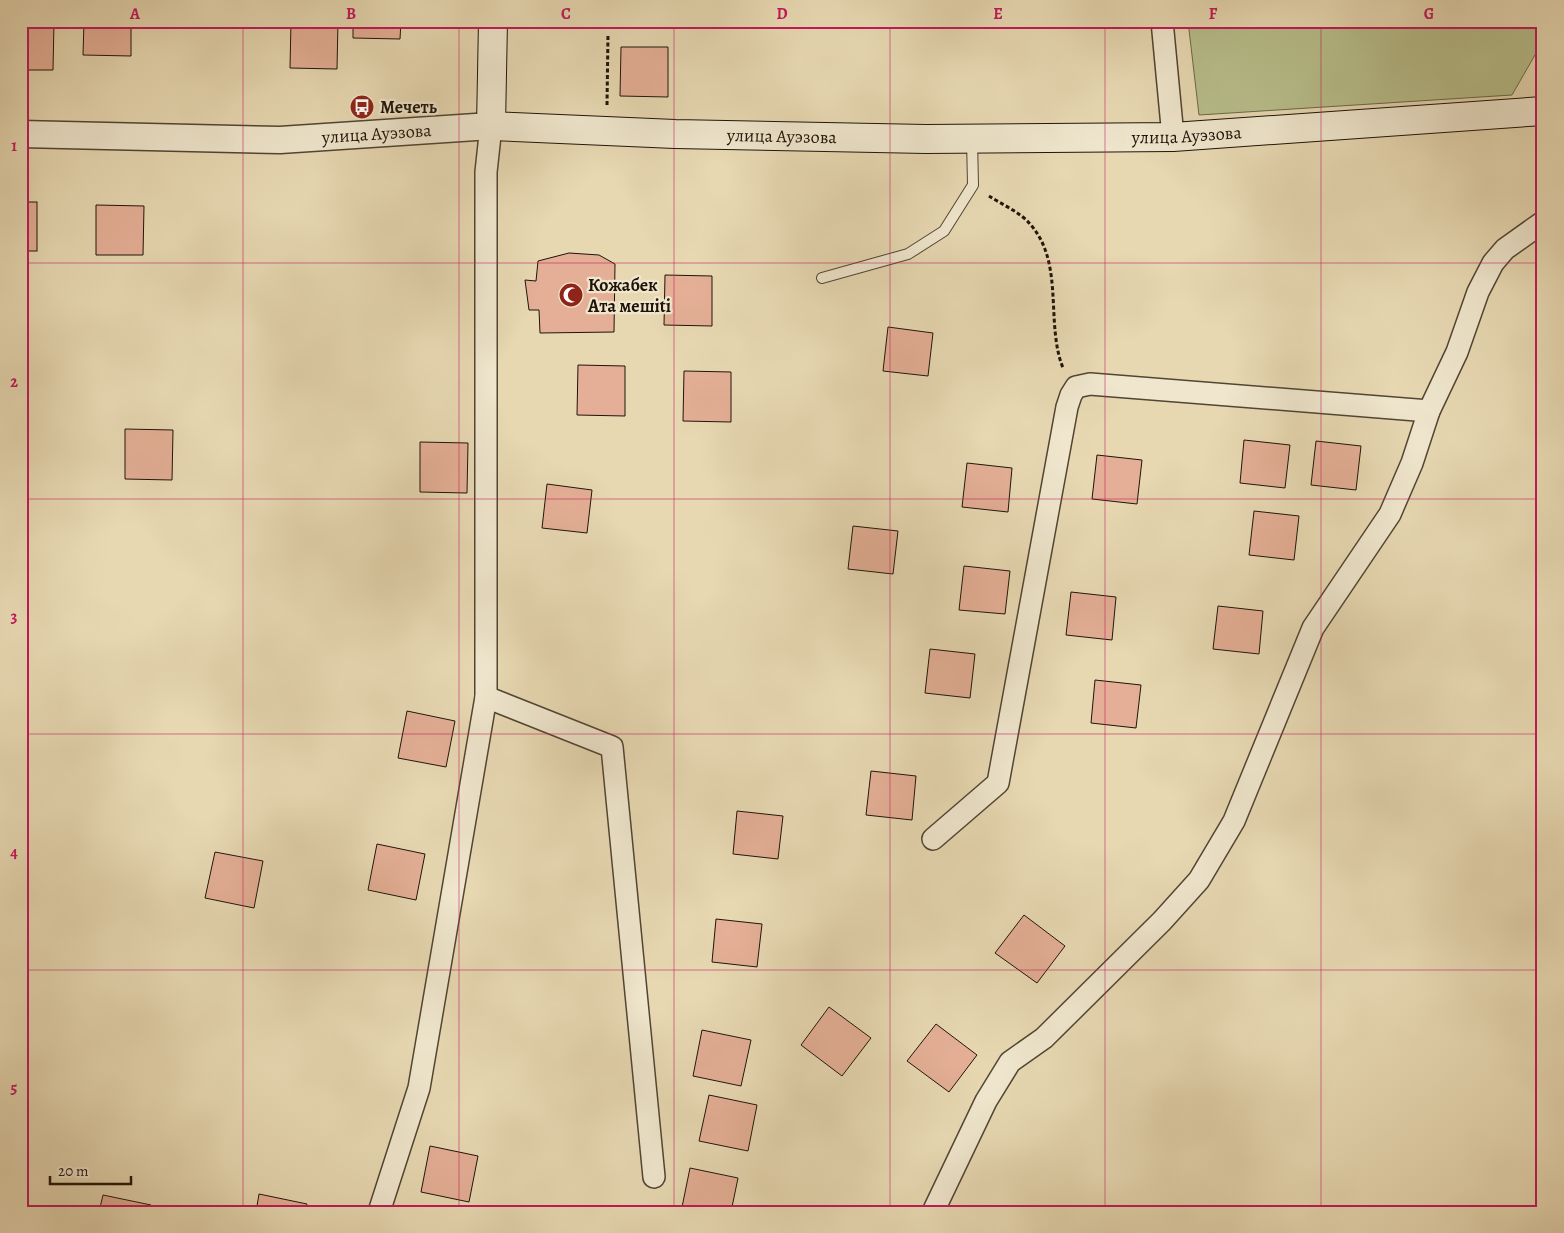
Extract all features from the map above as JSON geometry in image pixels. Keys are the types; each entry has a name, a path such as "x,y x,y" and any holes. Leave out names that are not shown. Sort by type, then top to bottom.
{"main road":[{"path":"492,126 493,21"},
{"name":"улица Ауэзова","path":"492,126 606,131 972,138 1173,137 1543,111"}],"street":[{"path":"1162,21 1173,137"},
{"name":"улица Ауэзова","path":"21,134 280,140 492,126"},
{"path":"379,1212 419,1088 486,697 486,172 492,126"},
{"path":"933,1212 986,1101 1010,1062 1044,1038 1162,921 1199,880 1234,821 1256,771 1281,701 1313,628 1390,514 1412,463 1428,411 1457,352 1478,292 1493,263 1505,248 1543,222"},
{"path":"933,839 998,783 1068,406 1071,395 1076,387 1090,384 1428,411"},
{"path":"486,697 612,747 654,1177"}],"lane":[{"path":"822,278 908,254 944,231 973,185 972,138"}],"path":[{"path":"606,131 608,34"},
{"path":"973,185 1030,222 1044,244 1050,267 1057,346 1062,367 1076,387"}],"green space":[{"path":"1188,21 1543,21 1543,41 1512,95 1199,115"}],"building":[{"path":"21,21 54,21 53,70 21,70"},
{"path":"84,21 131,21 131,56 83,55"},
{"path":"291,21 338,21 337,69 290,68"},
{"path":"353,21 401,21 400,39 353,38"},
{"path":"621,47 668,47 668,97 620,96"},
{"path":"21,202 37,202 37,251 21,251"},
{"path":"96,205 144,206 143,255 96,255"},
{"name":"Кожабек Ата мешiti","path":"569,253 599,255 615,264 614,332 540,333 539,310 529,310 525,280 536,281 538,261"},
{"path":"665,275 712,276 712,326 664,325"},
{"path":"888,327 933,333 928,376 883,371"},
{"path":"578,365 625,366 625,416 577,415"},
{"path":"684,371 731,372 731,422 683,421"},
{"path":"125,429 173,430 172,480 125,479"},
{"path":"1244,440 1290,445 1285,488 1240,483"},
{"path":"1316,441 1361,446 1356,490 1311,485"},
{"path":"420,442 468,443 467,493 420,492"},
{"path":"1097,455 1142,460 1137,504 1092,499"},
{"path":"967,463 1012,468 1008,512 962,507"},
{"path":"547,484 592,490 587,533 542,528"},
{"path":"1254,511 1299,516 1294,560 1249,555"},
{"path":"853,526 898,531 893,574 848,569"},
{"path":"964,566 1010,571 1005,614 959,610"},
{"path":"1071,592 1116,597 1112,640 1066,635"},
{"path":"1218,606 1263,611 1259,654 1213,649"},
{"path":"930,649 975,654 970,698 925,693"},
{"path":"1095,680 1141,685 1136,728 1091,723"},
{"path":"407,711 455,721 446,767 398,758"},
{"path":"871,771 916,776 912,820 866,815"},
{"path":"737,811 783,816 778,859 733,854"},
{"path":"377,844 425,854 416,900 368,890"},
{"path":"215,852 263,861 254,908 205,898"},
{"path":"1024,915 1065,946 1037,983 995,953"},
{"path":"716,919 762,924 757,967 712,962"},
{"path":"829,1007 871,1038 842,1076 801,1045"},
{"path":"936,1024 977,1055 949,1092 907,1061"},
{"path":"702,1030 751,1040 741,1086 693,1076"},
{"path":"709,1095 757,1105 748,1151 699,1141"},
{"path":"430,1146 478,1156 469,1202 421,1192"},
{"path":"690,1168 738,1178 731,1212 681,1212"},
{"path":"259,1194 307,1204 306,1212 256,1212"},
{"path":"103,1195 151,1205 149,1212 99,1212"}],"place":[{"name":"Мечеть","path":"362,107"},
{"name":"Кожабек Ата мешiti","path":"571,295"}]}
